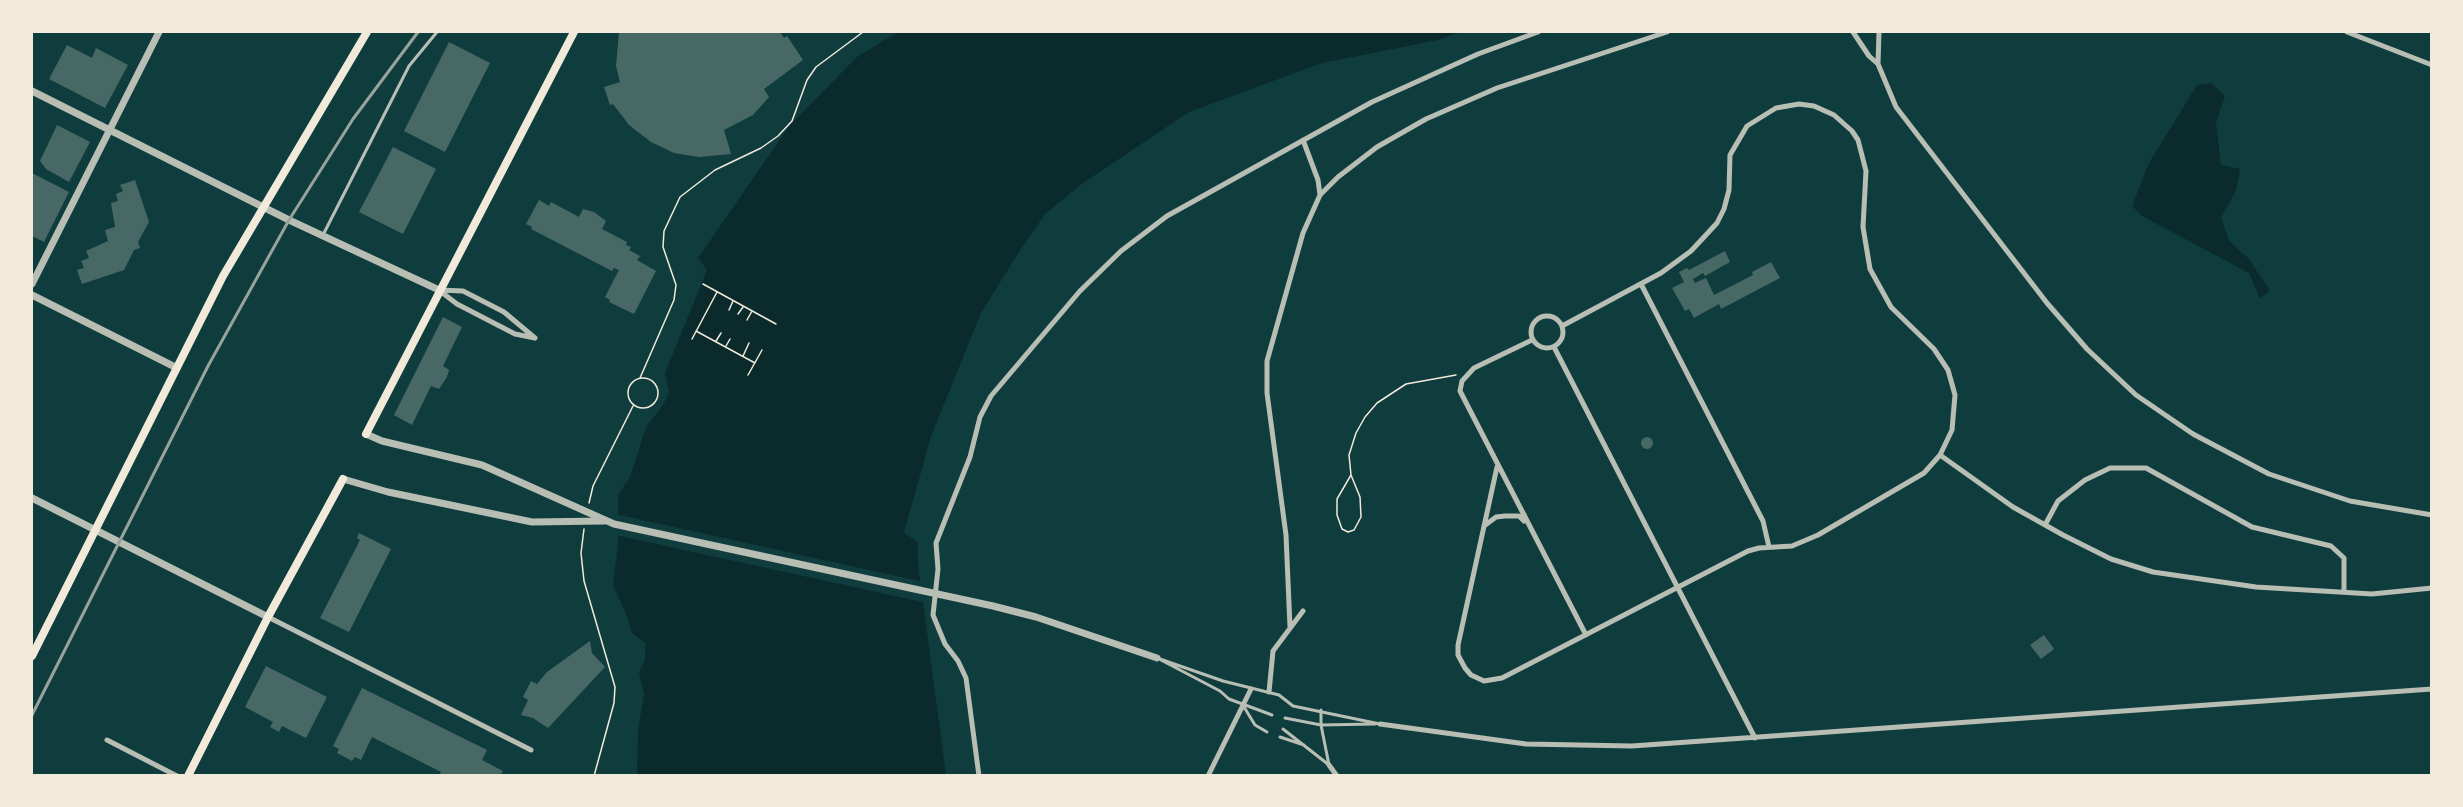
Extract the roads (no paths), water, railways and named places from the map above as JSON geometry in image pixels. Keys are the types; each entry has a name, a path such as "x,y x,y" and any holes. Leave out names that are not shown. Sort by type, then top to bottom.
{"main road":[{"path":"32,656 223,276 367,32"},
{"path":"366,434 438,290 574,32"},
{"path":"188,776 268,617 343,479"}],"street":[{"path":"32,285 159,32"},
{"path":"979,776 966,678 958,661 945,644 933,615 938,569 936,543 970,457 980,417 992,396 1041,336 1121,251 1196,198 1372,102 1437,71 1538,32"},
{"path":"1290,627 1286,535 1267,393 1267,360 1303,232 1320,195 1338,177 1377,147 1426,119 1497,88 1667,32"},
{"path":"1852,32 1869,56 1878,64 1896,107 2047,303 2087,349 2136,395 2193,435 2268,474 2350,501 2432,515"},
{"path":"1878,64 1880,32"},
{"path":"2347,32 2432,65"},
{"path":"32,91 322,236 438,290 458,304 515,334 536,338 504,312 463,291 438,290"},
{"path":"1497,467 1458,645 1460,661 1477,678 1492,681 1679,589 1748,551 1792,546 1818,535 1910,483 1940,455 1954,420 1955,395 1952,380 1934,349 1891,307 1876,283 1866,257 1864,242 1864,158 1852,131 1826,110 1799,104 1788,105 1765,113 1747,126 1730,155 1729,190 1717,223 1677,262 1562,326"},
{"path":"1303,140 1318,180 1320,195"},
{"path":"1641,284 1763,521 1769,547"},
{"path":"32,296 177,368"},
{"path":"1550,316 1562,326 1563,336 1554,347 1540,347 1533,340 1532,325 1540,318 1550,316"},
{"path":"1533,340 1468,373 1460,391 1497,467 1586,635"},
{"path":"1554,347 1755,738"},
{"path":"366,434 382,441 452,457 486,468 567,502 604,521 1036,617 1157,658"},
{"path":"1940,455 2013,507 2045,525 2111,559 2153,572 2256,587 2372,594 2432,588"},
{"path":"2045,525 2058,501 2085,480 2110,468 2146,468 2252,527 2331,546 2344,558 2344,591"},
{"path":"343,479 388,492 540,523 604,521"},
{"path":"32,498 531,750"},
{"path":"1483,527 1496,517 1505,516 1519,516 1528,523"},
{"path":"1269,692 1273,651 1303,611"},
{"path":"1208,776 1251,689"},
{"path":"1380,724 1551,746 1632,746 2432,689"},
{"path":"107,740 177,776"},
{"path":"1329,765 1337,776"}],"lane":[{"path":"322,236 409,66 437,32"},
{"path":"1157,658 1251,689 1279,695 1293,706 1380,724"},
{"path":"1157,658 1243,705 1272,715"},
{"path":"1243,705 1255,725 1267,732"},
{"path":"1321,710 1321,725 1330,756 1329,765"},
{"path":"1285,718 1321,725 1380,724"},
{"path":"1283,729 1329,765"},
{"path":"1280,737 1307,746"}],"water":[{"path":"898,32 1460,32 1438,40 1322,63 1189,112 1083,183 1045,214 981,313 931,436 904,533 918,542 918,564 946,775 637,775 638,730 644,694 639,672 645,660 645,643 632,633 626,613 613,586 618,544 618,495 630,477 646,427 669,393 665,373 707,270 698,258 790,125 857,57"},
{"path":"2211,83 2225,96 2216,122 2221,165 2240,169 2236,191 2221,217 2229,241 2248,258 2270,290 2260,299 2249,273 2142,216 2132,206 2149,163 2197,85"}],"railway":[{"path":"32,715 208,366 289,220 353,119 418,32"}]}
